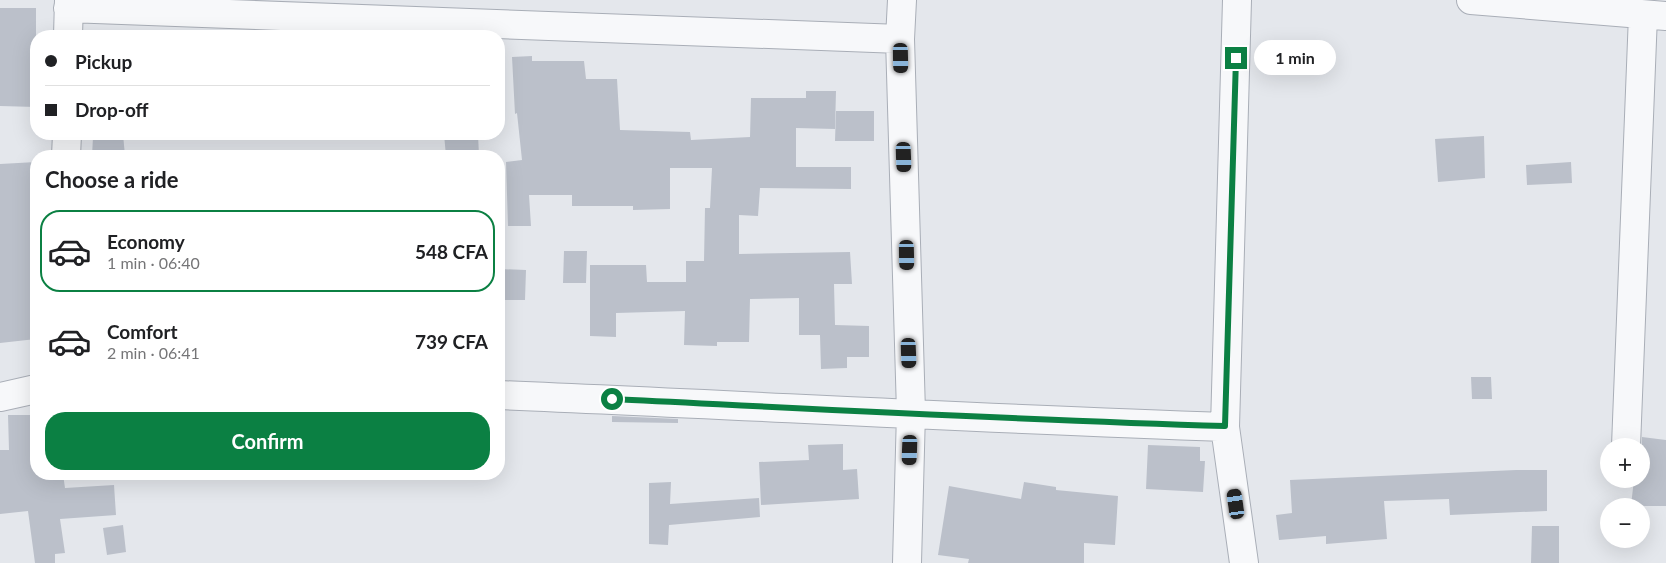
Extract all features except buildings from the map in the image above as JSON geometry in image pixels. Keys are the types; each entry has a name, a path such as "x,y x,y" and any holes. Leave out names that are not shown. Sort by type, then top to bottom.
{"street":[{"path":"902,0 900,39 911,412 907,563"},
{"path":"1238,0 1225,426 1244,563"},
{"path":"1471,0 1654,16 1627,438"},
{"path":"68,30 69,4 900,39"},
{"path":"0,397 30,390"},
{"path":"505,394 911,412 986,419 1225,426"}],"route":[{"path":"612,399 911,412 986,419 1225,426 1236,58"}]}
